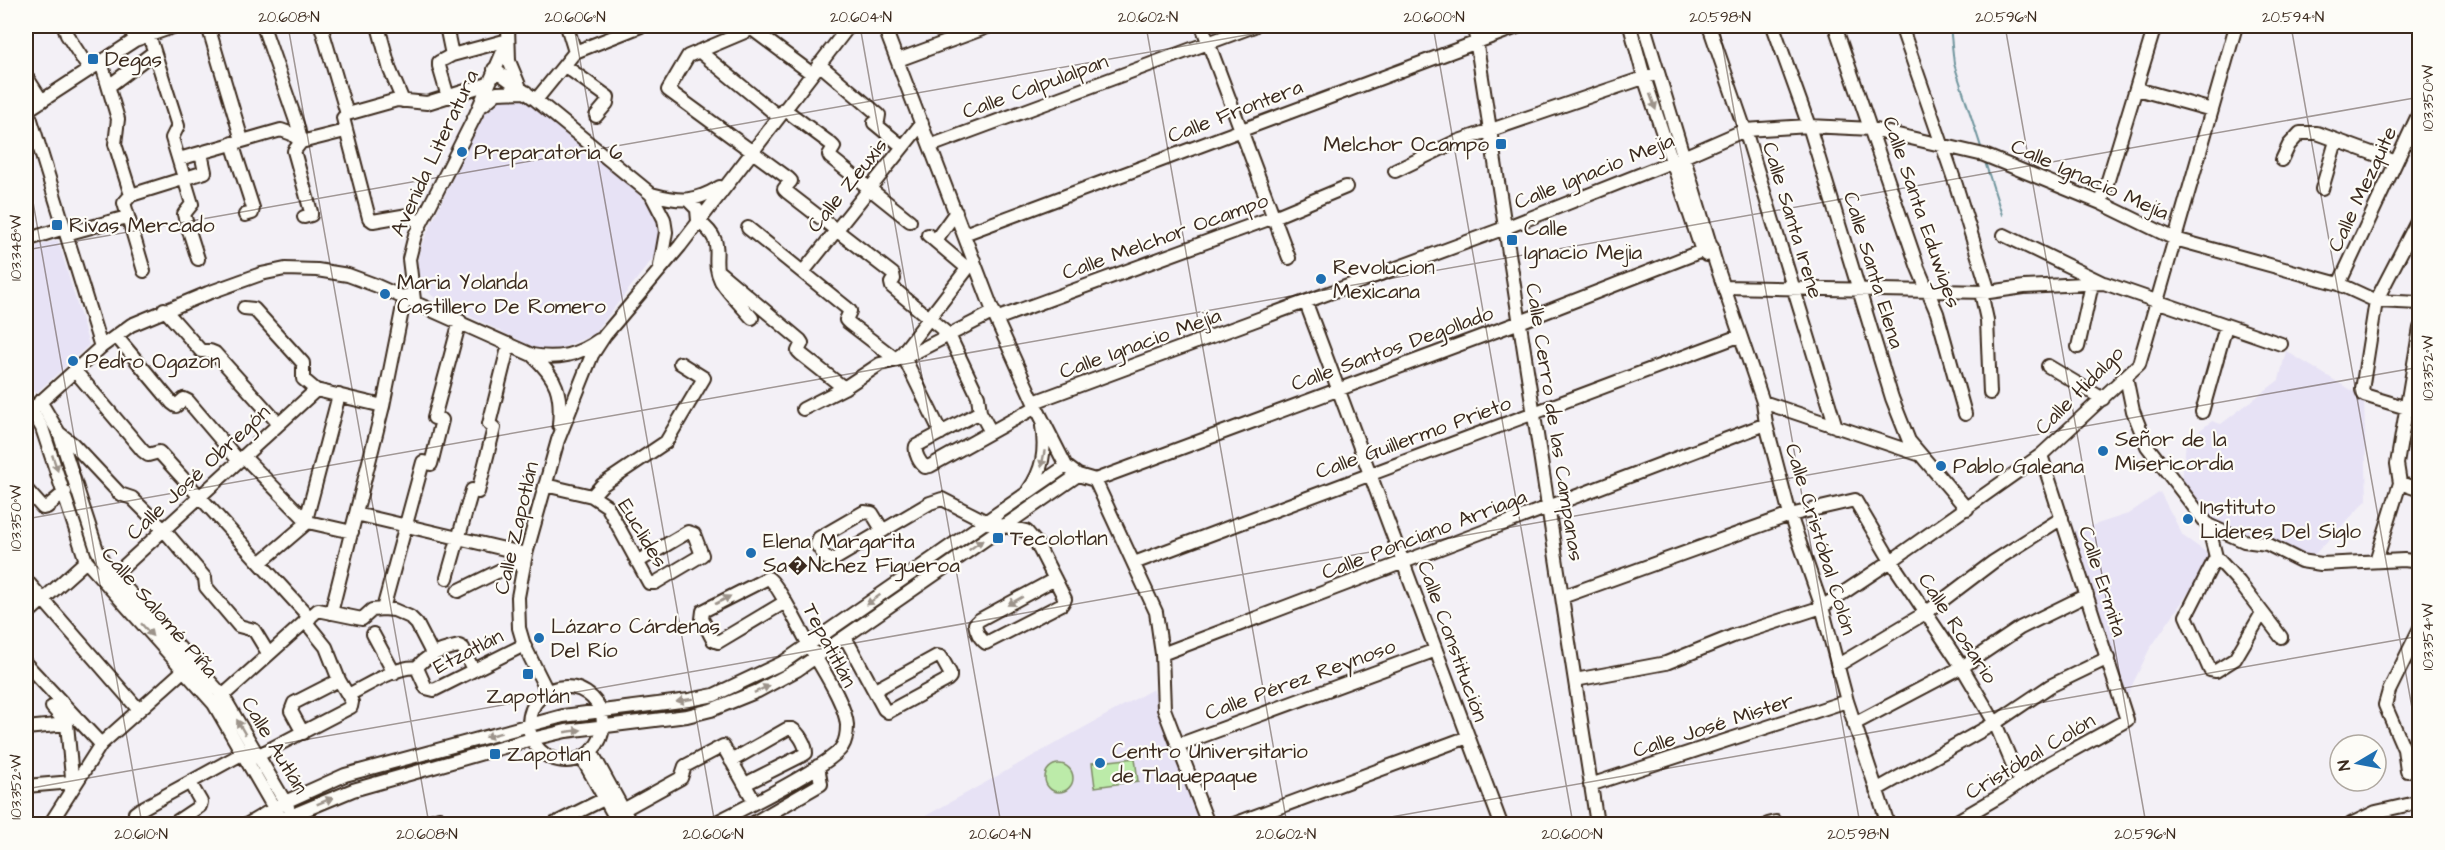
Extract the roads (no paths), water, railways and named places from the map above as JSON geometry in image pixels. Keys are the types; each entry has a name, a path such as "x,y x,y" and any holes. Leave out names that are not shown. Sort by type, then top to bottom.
{"street":[{"path":"64,26 67,35 89,69"},
{"path":"130,26 135,40"},
{"path":"101,347 27,111 135,40 176,26"},
{"path":"208,26 253,208 252,213 245,215"},
{"path":"263,26 301,142"},
{"path":"321,26 345,116 345,131 369,218 374,221 408,215 420,223"},
{"path":"378,26 390,70 403,101"},
{"path":"446,26 452,55"},
{"name":"Avenida Literatura","path":"331,613 409,298 409,260 420,223 476,114 508,40 508,26"},
{"path":"476,114 490,96 497,93 527,93 565,66 575,52 641,26"},
{"path":"884,26 956,212 971,264 1038,409 1066,466 1078,475 1095,480 1156,612 1162,654 1164,708 1208,825"},
{"path":"898,60 990,26"},
{"path":"1202,26 1290,258"},
{"name":"Calle Calpulalpan","path":"930,146 1254,26"},
{"name":"Calle Cerro de las Campanas","path":"1474,26 1596,825"},
{"name":"Calle Frontera","path":"964,234 1520,26"},
{"name":"Calle Cristóbal Colón","path":"1630,26 1644,77 1679,159"},
{"name":"Calle Cristóbal Colón","path":"1644,26 1679,159 1707,249 1716,264 1739,336 1764,402 1766,424 1790,515 1822,607 1847,701 1888,825"},
{"name":"Calle Santa Irene","path":"1709,26 1745,130 1836,427"},
{"name":"Calle Santa Elena","path":"1773,26 1809,126 1892,398 1909,441 1967,509"},
{"name":"Calle Santa Eduwiges","path":"1835,26 1918,268 1938,313 1965,414"},
{"path":"1901,26 1956,185 1985,292 1990,393"},
{"path":"2101,203 2156,26"},
{"name":"Calle Hidalgo","path":"1575,680 1666,663 1733,636 1822,607 1967,509 2041,455 2126,377 2139,364 2236,26"},
{"path":"903,147 874,123 879,115 866,103 815,69 788,56 755,27 688,56 668,90 791,181 784,189 787,192 893,274 892,287 949,335 978,396 980,412 991,432"},
{"path":"565,28 575,52"},
{"path":"26,396 31,407 101,347 131,325 164,309 261,274 285,269 317,270 348,275 409,298 532,355 559,357 590,347 605,335 680,246 725,184 815,69 842,28"},
{"path":"149,35 178,126 172,138 192,204 184,214 198,259"},
{"path":"447,97 439,62 452,55 508,40 509,61 527,93"},
{"path":"699,51 781,113 831,144 834,147 829,154 830,157 910,221"},
{"path":"109,86 154,52"},
{"path":"100,62 118,119 115,144 128,199 127,217 144,271"},
{"path":"565,66 608,97 607,103 596,116"},
{"path":"494,69 651,194 675,201 689,201 725,184"},
{"path":"1395,171 1453,143 1490,129 1658,73"},
{"path":"26,76 42,101"},
{"path":"345,116 397,100 427,103 488,84"},
{"path":"2137,89 2212,110"},
{"name":"Calle Mezquite","path":"2339,284 2420,111"},
{"name":"Calle Zeuxis","path":"802,272 922,123"},
{"name":"Calle Ignacio Mejía","path":"942,433 916,446 916,453 926,467 1038,409 1306,303 1505,228 1679,159 1745,130 1809,126 1872,129 1984,154 2101,203 2175,238 2339,284 2376,301"},
{"path":"179,159 281,130 292,134 301,142"},
{"path":"304,217 311,215 294,151 301,142 345,131"},
{"path":"2282,160 2289,145 2300,133 2317,132 2396,162"},
{"path":"2322,189 2336,141"},
{"path":"128,199 205,172 201,153"},
{"name":"Calle Melchor Ocampo","path":"803,409 844,388 880,364 914,352 995,316 1274,217 1346,188"},
{"path":"651,194 664,219 666,241 659,270"},
{"path":"664,219 668,207 675,201"},
{"path":"689,201 697,209 698,222"},
{"path":"956,212 931,238 951,256 971,264"},
{"path":"2413,411 2362,393 2376,301 2420,216"},
{"path":"26,240 127,217"},
{"path":"698,222 711,231 717,244 718,272 721,281 752,318"},
{"path":"748,228 850,311 846,320 849,323 909,365 942,433 980,412"},
{"path":"2004,235 2098,284 2156,300 2281,344"},
{"path":"666,241 680,246"},
{"name":"Calle Santos Degollado","path":"1095,480 1520,322 1707,249"},
{"path":"899,356 971,264"},
{"path":"718,272 800,340 802,342 798,351 844,388"},
{"path":"1724,287 1985,292 2024,287 2098,284"},
{"path":"2079,347 2098,284"},
{"path":"2376,301 2420,303"},
{"name":"Calle Constitución","path":"1306,303 1500,824"},
{"path":"244,308 254,309 303,363 303,378 316,390 383,406"},
{"path":"164,309 201,351 210,351 215,354 279,424"},
{"path":"383,609 423,462 431,464 442,420 434,418 459,321"},
{"path":"2202,412 2226,326"},
{"path":"2376,561 2400,483 2397,464 2413,411 2420,328"},
{"name":"Calle Zapotlán","path":"547,691 524,645 517,612 518,597 526,556 558,440 592,355 605,335"},
{"path":"116,336 172,403 176,406 184,399 188,401 241,459 307,521 352,532"},
{"name":"Calle Guillermo Prieto","path":"1134,563 1739,336"},
{"path":"447,578 472,490 478,492 494,428 489,424 509,344"},
{"path":"573,354 581,359 587,368"},
{"path":"532,355 553,379 568,387 580,383"},
{"path":"553,379 550,366 559,357"},
{"name":"Euclides","path":"592,496 602,485 666,442 704,378 680,363"},
{"path":"2048,366 2103,399"},
{"path":"75,370 143,451 148,455 159,452 261,563 308,620 326,646 350,701"},
{"path":"2126,377 2133,411 2147,446 2208,525 2216,557 2239,582 2281,637"},
{"name":"Calle Zapotlán","path":"553,379 561,406 558,440"},
{"name":"Calle José Obregón","path":"110,580 316,390"},
{"path":"261,563 307,521 339,395"},
{"path":"1764,402 1918,454"},
{"name":"Calle Salomé Piña","path":"31,407 59,433 97,550 110,580 184,670 219,700"},
{"name":"Calle Salomé Piña","path":"31,407 42,428 65,492 86,561 110,580 219,700"},
{"path":"1025,495 1041,469 1044,455 1038,409"},
{"name":"Calle Ponciano Arriaga","path":"1162,654 1766,424"},
{"path":"59,433 73,444 120,494 132,498 164,530 205,578 206,587 239,626 254,630 268,653"},
{"name":"Calle Ermita","path":"2041,455 2127,720"},
{"path":"285,816 345,775 563,716 714,695 761,674 808,645 1066,466"},
{"path":"248,825 285,816 353,790 532,739 566,731 687,716 711,710 777,682 815,658 1078,475"},
{"path":"2400,483 2420,490"},
{"name":"Euclides","path":"545,485 592,496 607,506 637,561 649,583 655,583 702,555 692,532 637,561"},
{"path":"26,489 43,508 65,492"},
{"path":"883,531 872,513 868,512 817,541 826,558 833,560 883,531 930,503 942,499 987,522 1026,531 1037,543 1055,579 1065,599 1062,604 986,643 982,640 975,624 978,621 1055,579"},
{"name":"Calle Rosario","path":"1790,515 1855,500 1891,561 1962,667 1995,723 2020,782"},
{"path":"356,514 526,556"},
{"path":"1562,597 1790,515"},
{"path":"1838,666 1926,612 1992,562 2062,518"},
{"path":"2208,525 2244,541 2267,544 2301,561 2321,564 2404,560 2420,562"},
{"path":"458,591 526,556"},
{"path":"2216,557 2186,616 2210,670 2216,671 2235,659 2262,613"},
{"path":"26,615 86,561"},
{"name":"Tepatitlán","path":"785,602 716,642 702,619 704,611 768,578 772,580 785,602 843,711 847,724 846,737 836,753 818,766"},
{"path":"26,580 140,710"},
{"path":"1854,724 1962,667 2020,628 2087,595"},
{"path":"219,700 268,653 318,610 362,619 372,610 394,610 410,617 417,624 433,655"},
{"path":"2407,771 2404,749 2385,705 2389,691 2420,628"},
{"path":"373,634 394,673"},
{"path":"845,637 884,709 888,712 947,680 950,673 941,657 937,656 874,690"},
{"name":"Etzatlán","path":"417,668 426,688 430,690 524,645"},
{"path":"137,819 190,783 303,733 394,673 411,666 417,668 420,663 433,655 459,646 463,648 473,670"},
{"name":"Calle Pérez Reynoso","path":"1178,745 1436,650"},
{"path":"1876,790 1995,723 2050,686 2108,658"},
{"path":"26,664 32,678 101,744"},
{"path":"50,825 73,785 101,744 184,670"},
{"path":"303,733 291,711 294,703 339,680"},
{"path":"559,686 578,689 595,700 601,711 603,727 597,744 586,754 571,761 548,756 538,749 532,739 528,725 533,706 547,691 559,686"},
{"name":"Calle Autlán","path":"219,700 285,816"},
{"name":"Calle José Mister","path":"1590,785 1847,701"},
{"path":"52,707 67,724 73,785"},
{"name":"Cristóbal Colón","path":"1952,825 2020,782 2127,720"},
{"path":"26,728 67,724"},
{"path":"731,761 792,729 806,748 806,753 803,755 745,784"},
{"path":"1234,825 1468,737"},
{"path":"623,810 681,778 685,766 723,746 754,801"},
{"path":"2404,749 2420,753"},
{"path":"586,754 609,796 617,824"},
{"path":"713,825 818,766 821,784 755,824"},
{"path":"172,825 200,806 201,802 190,783"},
{"path":"26,786 73,785"},
{"path":"609,796 623,810 631,825"},
{"path":"554,825 609,796"},
{"path":"2351,825 2376,812 2420,802"},
{"path":"421,825 435,818 439,818 446,825"}],"waterway":[{"path":"1950,26 1954,64 1981,147"},
{"path":"1985,162 2002,215"}],"place":[{"name":"Degas","path":"93,59"},
{"name":"Melchor Ocampo","path":"1501,144"},
{"name":"Preparatoria 6","path":"462,152"},
{"name":"Rivas Mercado","path":"57,225"},
{"name":"Calle Ignacio Mejia","path":"1512,240"},
{"name":"Revolucion Mexicana","path":"1321,279"},
{"name":"Maria Yolanda Castillero De Romero","path":"385,294"},
{"name":"Pedro Ogazon","path":"73,361"},
{"name":"Señor de la Misericordia","path":"2103,451"},
{"name":"Pablo Galeana","path":"1941,466"},
{"name":"Instituto Lideres Del Siglo","path":"2188,519"},
{"name":"Tecolotlan","path":"998,538"},
{"name":"Elena Margarita Sa�Nchez Figueroa","path":"751,553"},
{"name":"Lázaro Cárdenas Del Río","path":"539,638"},
{"name":"Zapotlán","path":"528,674"},
{"name":"Zapotlan","path":"495,754"},
{"name":"Centro Universitario de Tlaquepaque","path":"1100,763"}]}
